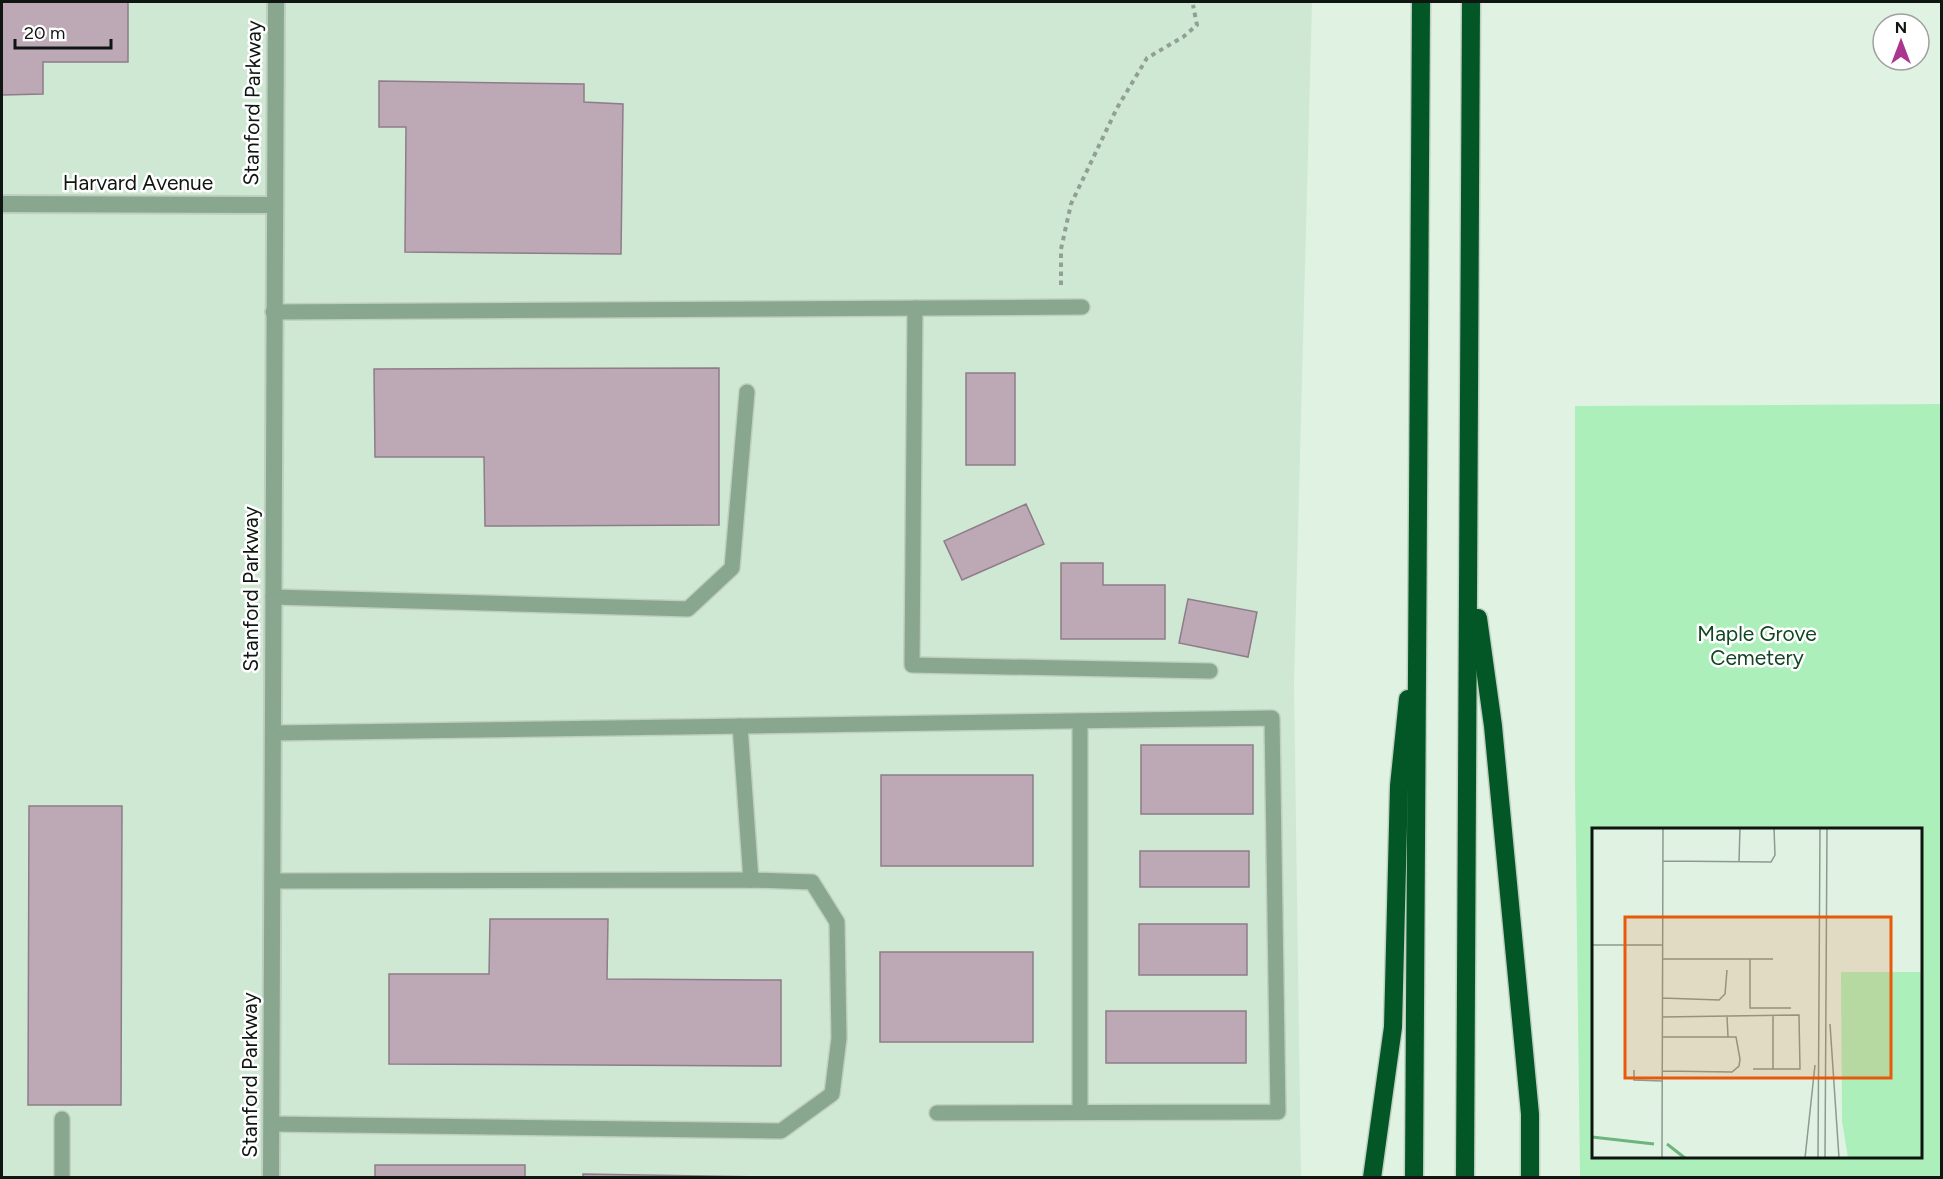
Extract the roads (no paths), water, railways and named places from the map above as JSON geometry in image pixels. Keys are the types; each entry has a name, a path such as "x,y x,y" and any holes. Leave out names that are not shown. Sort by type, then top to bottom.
{"highway":[{"path":"1414,1178 1421,2"},
{"path":"1465,1178 1471,2"},
{"path":"1469,552 1494,738 1530,1114 1530,1178"},
{"path":"1372,1178 1393,1027 1399,786 1406,708 1418,635"}],"street":[{"name":"Stanford Parkway","path":"271,1178 276,2"},
{"name":"Harvard Avenue","path":"2,204 274,205"}],"lane":[{"path":"273,312 1082,307"},
{"path":"915,308 912,665 1210,671"},
{"path":"273,597 688,609 732,568 747,392"},
{"path":"273,733 1272,718 1278,1112 937,1113"},
{"path":"1080,721 1080,1112"},
{"path":"741,726 751,879"},
{"path":"272,881 751,879 812,882 837,922 839,1038 832,1094 781,1131 272,1124"},
{"path":"62,1119 62,1178"}],"park label":[{"name":"Maple Grove Cemetery","path":"1757,645"}]}
